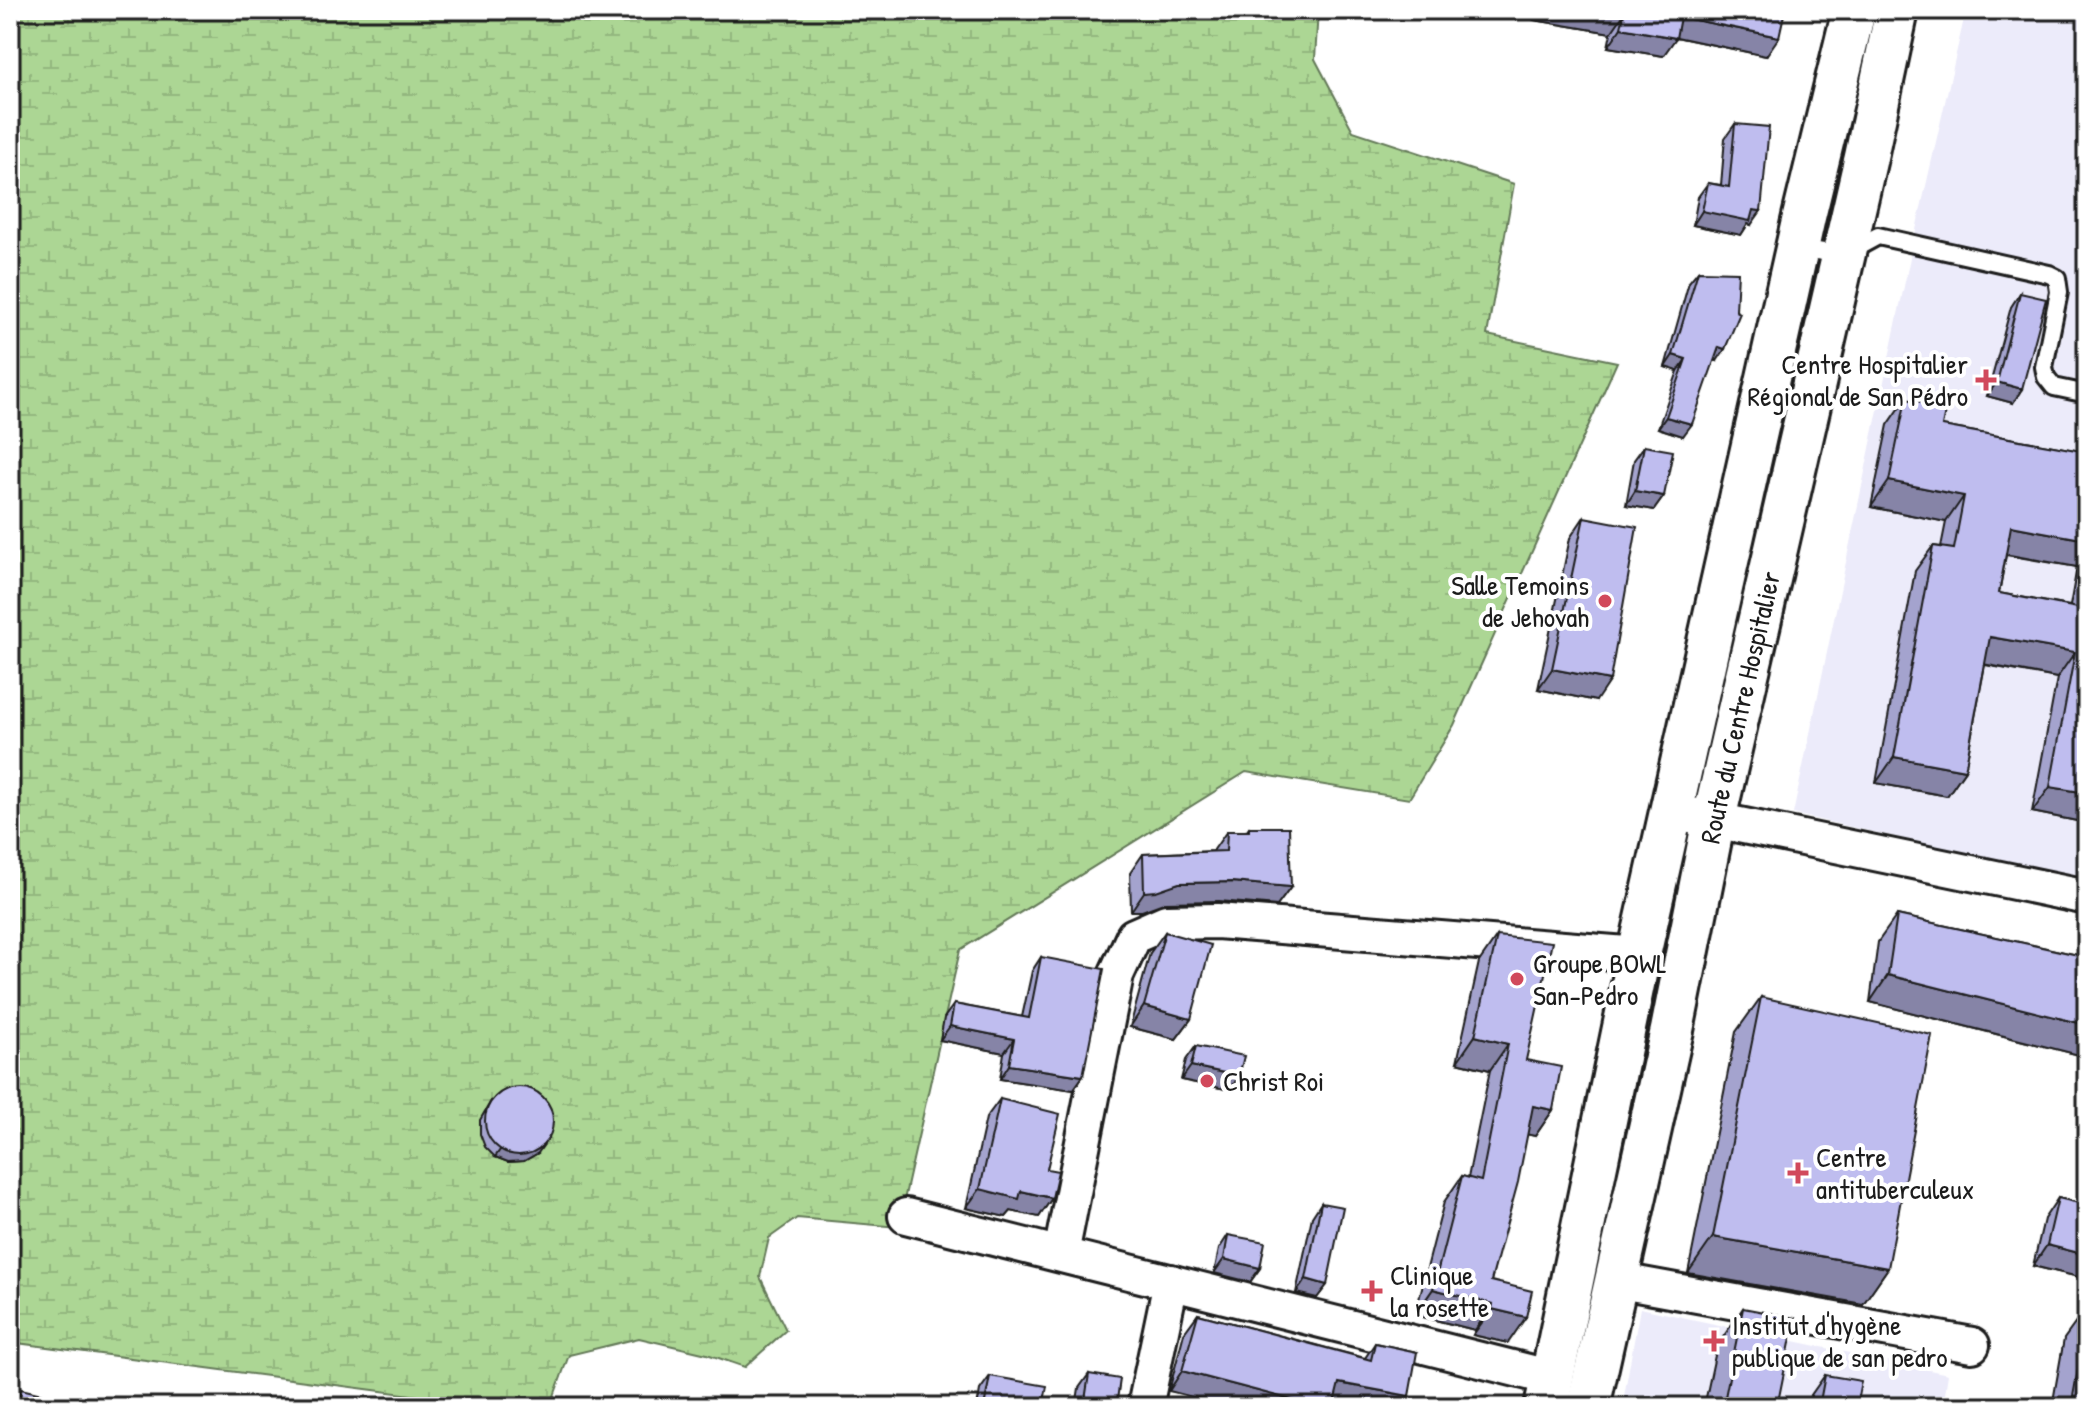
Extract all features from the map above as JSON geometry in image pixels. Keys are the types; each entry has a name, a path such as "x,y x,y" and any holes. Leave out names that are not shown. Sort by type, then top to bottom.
{"street":[{"name":"Route du Centre Hospitalier","path":"1549,1392 1639,955 1797,248 1842,214 1854,10"},
{"name":"Route du Centre Hospitalier","path":"1588,1407 1672,1030 1842,214 1897,10"},
{"path":"1671,811 2087,897"},
{"path":"1061,1254 1116,975 1134,936 1166,922 1217,921 1639,955"},
{"path":"906,1216 1171,1282 1549,1392"},
{"path":"1615,1280 1972,1345"},
{"path":"1145,1407 1171,1282"}],"lane":[{"path":"1797,248 1842,214 2057,278 2059,292 2044,367 2046,377 2054,387 2087,394"}],"shaded area":[{"name":"Centre Hospitalier Régional de San Pédro","path":"1966,10 2087,10 2087,880 1793,814 1915,234"},
{"name":"Institut d'hygène publique de san pedro","path":"1640,1308 1948,1374 1943,1407 1622,1407"}],"green space":[{"path":"10,10 1318,10 1315,59 1353,131 1514,184 1487,335 1617,362 1454,725 1409,799 1246,772 960,950 898,1227 797,1218 769,1238 760,1277 786,1330 745,1367 707,1354 639,1338 569,1355 550,1407 502,1407 10,1342"}],"building":[{"path":"1598,10 1785,10 1779,37 1680,17 1676,38 1621,28 1624,14"},
{"path":"1735,124 1769,127 1761,211 1753,210 1750,221 1702,211 1708,183 1729,187"},
{"path":"1698,271 1738,272 1736,311 1740,313 1725,349 1719,347 1692,424 1666,417 1686,359 1673,355"},
{"path":"2020,293 2046,299 2022,389 1997,382"},
{"path":"1906,399 1946,407 1942,426 2087,452 2087,540 2011,526 1999,593 2083,609 2087,587 2087,793 2050,787 2075,652 1990,637 1965,770 1894,757 1933,546 1954,549 1964,496 1889,481"},
{"path":"1644,446 1673,451 1664,496 1635,491"},
{"path":"1584,517 1637,527 1610,680 1552,669"},
{"path":"1249,827 1289,827 1291,887 1232,882 1179,883 1144,892 1143,854 1226,851 1227,831 1249,831"},
{"path":"1897,915 2087,957 2087,1025 1888,975"},
{"path":"1165,932 1211,945 1191,1019 1144,1006"},
{"path":"1497,936 1552,942 1526,1060 1561,1067 1553,1110 1533,1106 1518,1182 1491,1281 1532,1291 1526,1317 1492,1309 1493,1304 1433,1289 1462,1176 1481,1181 1508,1044 1475,1036"},
{"path":"1041,957 1104,969 1083,1076 1009,1065 1014,1039 950,1026 954,1004 1029,1018"},
{"name":"Centre antituberculeux","path":"1761,997 1932,1035 1888,1268 1713,1237"},
{"path":"1196,1046 1244,1056 1239,1076 1191,1066"},
{"path":"512,1087 526,1087 538,1092 548,1102 553,1121 548,1140 538,1150 526,1155 512,1155 500,1150 490,1140 485,1128 485,1114 490,1102 500,1092"},
{"path":"1000,1099 1060,1114 1047,1169 1058,1171 1052,1198 1021,1191 1019,1199 980,1189"},
{"path":"2058,1198 2087,1205 2087,1255 2047,1245"},
{"path":"1321,1203 1343,1207 1327,1285 1306,1279"},
{"path":"1228,1235 1265,1242 1260,1268 1224,1259"},
{"path":"1743,1308 1795,1318 1777,1407 1723,1407"},
{"path":"1198,1314 1371,1360 1375,1343 1417,1352 1409,1396 1339,1383 1333,1407 1319,1407 1182,1371"},
{"path":"2087,1322 2087,1407 2071,1407"},
{"path":"1089,1374 1120,1379 1116,1407 1084,1407"},
{"path":"1825,1375 1861,1381 1856,1407 1819,1407"},
{"path":"990,1376 1047,1386 1043,1407 984,1407"},
{"path":"21,1389 46,1395 43,1407 18,1407"}],"place":[{"name":"Centre Hospitalier Régional de San Pédro","path":"1986,380"},
{"name":"Salle Temoins de Jehovah","path":"1605,601"},
{"name":"Groupe BOWL San-Pedro","path":"1517,979"},
{"name":"Christ Roi","path":"1207,1081"},
{"name":"Centre antituberculeux","path":"1798,1173"},
{"name":"Clinique la rosette","path":"1372,1291"},
{"name":"Institut d'hygène publique de san pedro","path":"1714,1341"}]}
